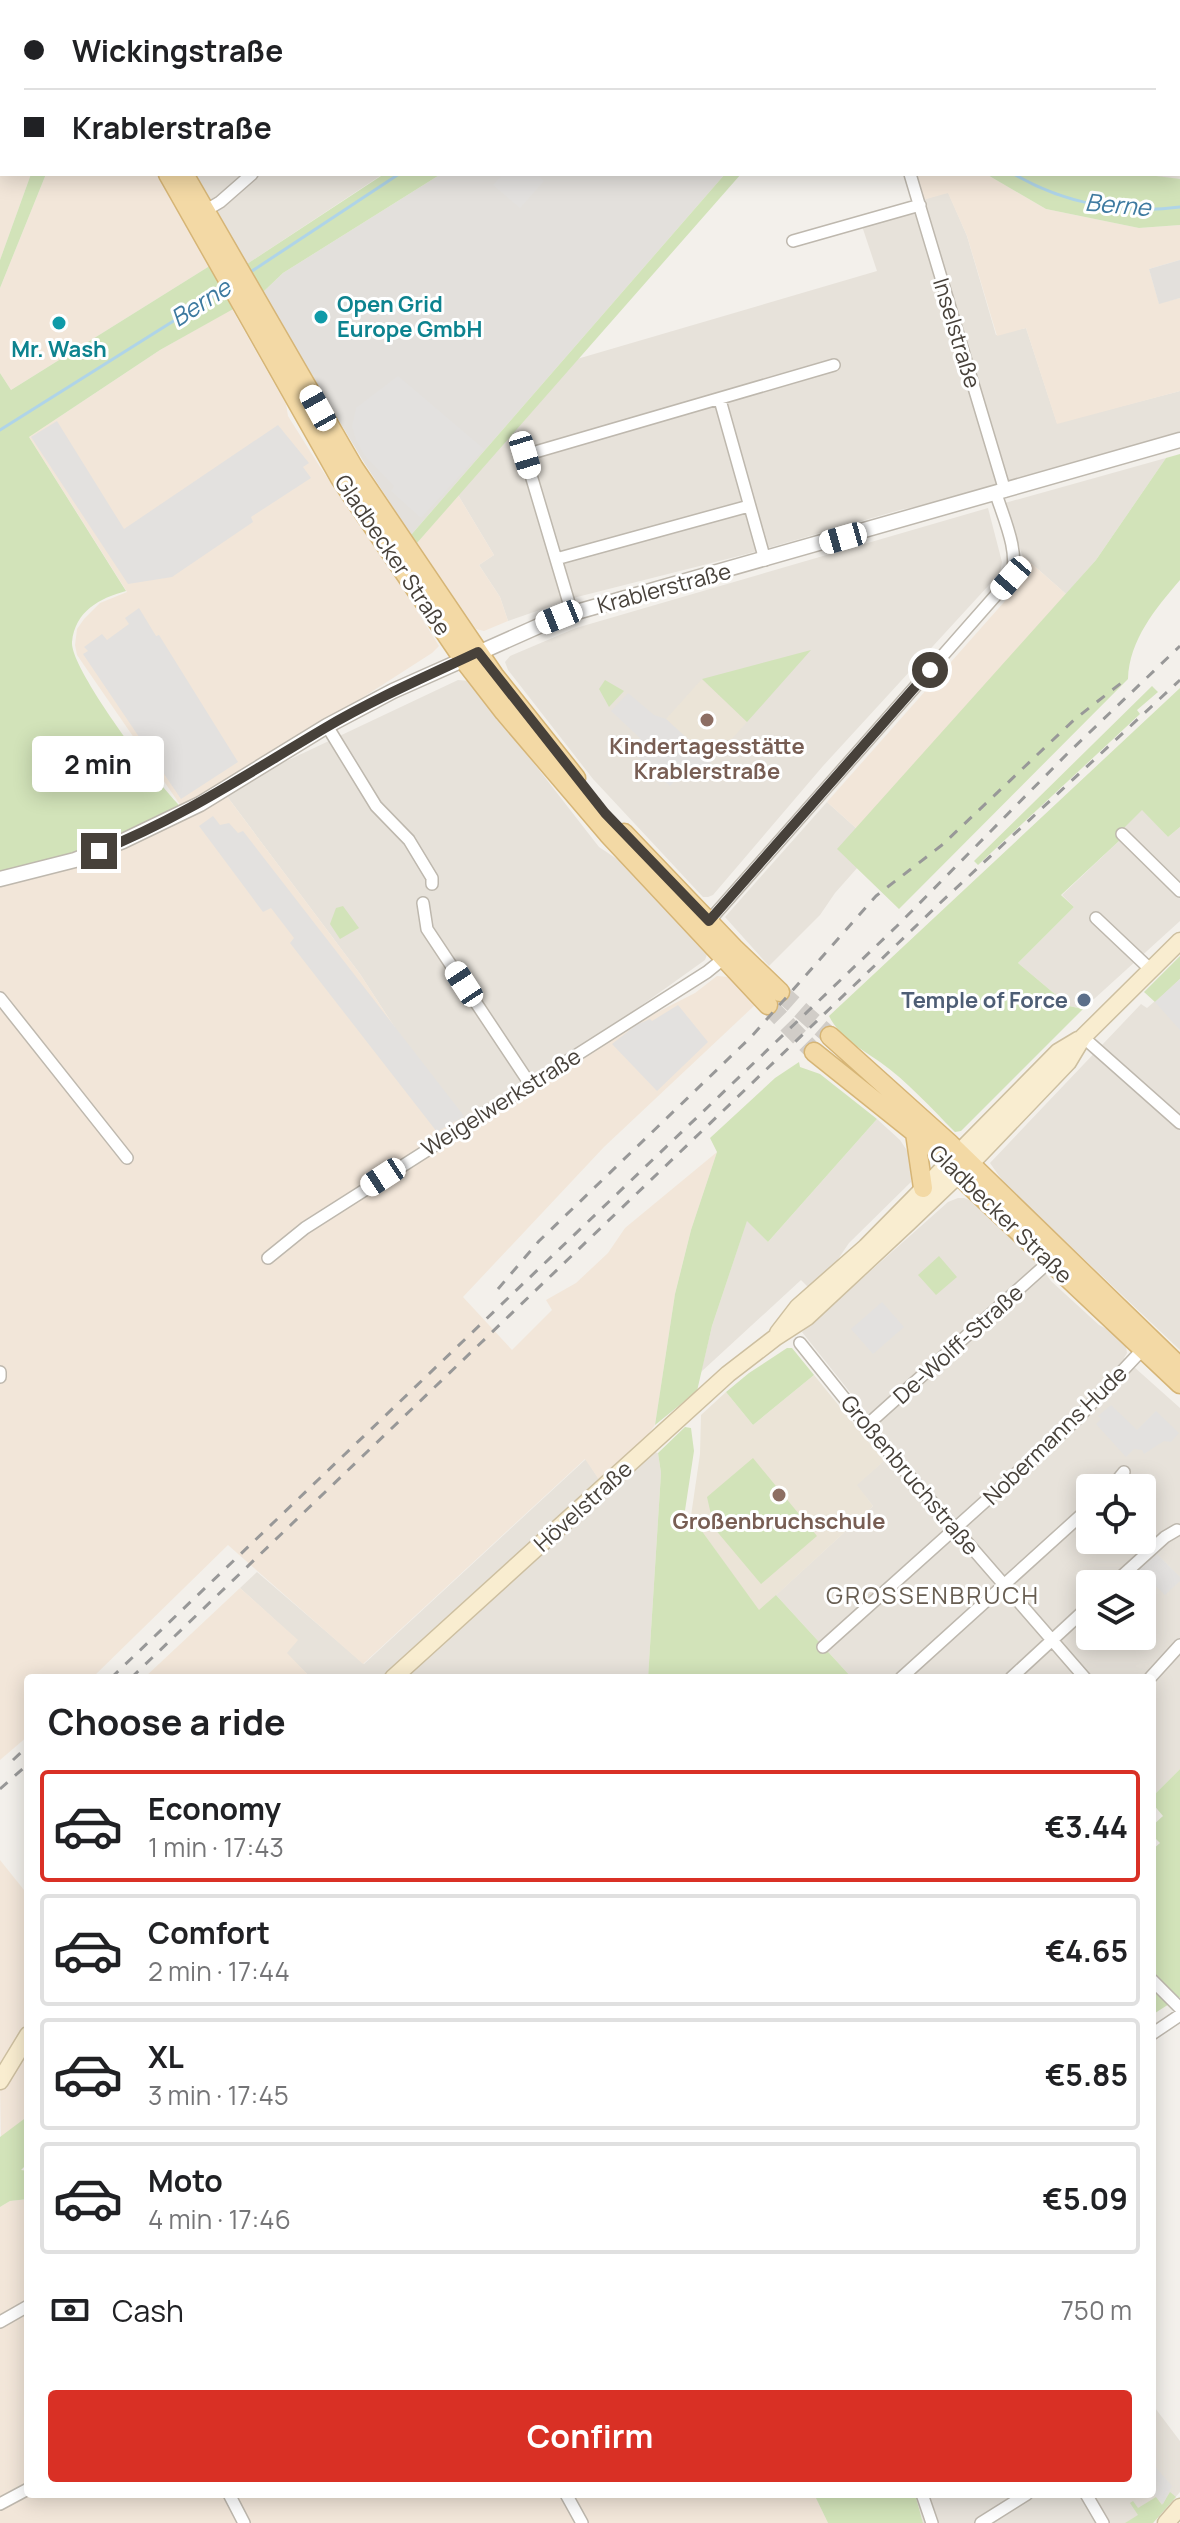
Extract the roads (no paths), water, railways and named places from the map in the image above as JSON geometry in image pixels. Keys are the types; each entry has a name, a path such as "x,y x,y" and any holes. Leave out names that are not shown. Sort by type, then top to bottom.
{"main road":[{"name":"Gladbecker Straße","path":"182,176 199,214 242,291 504,712 608,834 774,998"},
{"name":"Gladbecker Straße","path":"242,291 340,478 470,656 524,714 605,813 709,921 729,953"},
{"path":"340,478 360,477"},
{"name":"Hövelstraße","path":"397,1674 728,1374 807,1317 959,1163 1068,1062 1083,1037 1180,941"},
{"name":"Gladbecker Straße","path":"830,1036 959,1163 1180,1367"},
{"name":"Gladbecker Straße","path":"814,1052 915,1133 959,1163 1050,1261 1180,1384"},
{"path":"915,1133 923,1188"},
{"name":"Hövelstraße","path":"776,1337 798,1307 866,1247 923,1188 959,1163"},
{"path":"0,2081 24,2042"},
{"path":"1166,2523 1180,2507"}],"street":[{"path":"199,214 249,176"},
{"name":"Inselstraße","path":"709,921 1011,578 1015,569 1001,492 911,176"},
{"path":"793,241 920,205"},
{"path":"572,613 525,455 834,365"},
{"path":"720,400 765,560"},
{"name":"Krablerstraße","path":"0,879 75,860 123,841 200,804 327,726 470,656 572,613 1180,440"},
{"path":"556,559 749,506"},
{"path":"327,726 376,806 409,840 432,878 432,884"},
{"path":"1122,834 1180,891"},
{"path":"423,903 427,929 530,1084"},
{"path":"1096,918 1151,970"},
{"name":"Weigelwerkstraße","path":"268,1258 318,1220 697,979 729,953"},
{"path":"0,998 127,1158"},
{"path":"1083,1037 1180,1123"},
{"name":"De-Wolff-Straße","path":"866,1426 1050,1261"},
{"name":"Großenbruchstraße","path":"800,1343 866,1426 1081,1674"},
{"name":"Nobermanns Hude","path":"823,1647 1086,1411 1143,1349"},
{"path":"905,1674 1076,1520"},
{"path":"1128,1570 1177,1530"},
{"path":"1015,1674 1076,1618"},
{"path":"1154,1674 1180,1645"},
{"path":"1156,1984 1180,2008"},
{"path":"1156,2031 1180,2015"},
{"path":"0,2322 24,2308"},
{"path":"0,2504 24,2491"},
{"path":"231,2498 244,2523"},
{"path":"568,2498 582,2523"},
{"path":"923,2498 932,2523"},
{"path":"981,2523 1021,2498"},
{"path":"1088,2498 1103,2523"}],"waterway":[{"name":"Berne","path":"249,273 396,176"},
{"name":"Berne","path":"1018,176 1053,193 1094,204 1137,209 1180,207"},
{"name":"Berne","path":"0,430 226,288"}],"tunnel":[{"path":"780,992 830,1036"},
{"path":"768,1005 814,1052"}],"railway":[{"path":"115,1674 897,926 1068,753 1180,646"},
{"path":"498,1289 539,1241 752,1036 876,896 942,845 1075,719 1125,680"},
{"path":"135,1674 939,904 1180,680"},
{"path":"13,1760 24,1750"},
{"path":"0,1789 24,1768"}],"place":[{"name":"Open Grid Europe GmbH","path":"321,317"},
{"name":"Mr. Wash","path":"59,323"},
{"name":"Kindertagesstätte Krablerstraße","path":"707,720"},
{"name":"Temple of Force","path":"1084,1000"},
{"name":"Großenbruchschule","path":"779,1495"}],"district":[{"name":"GROSSENBRUCH","path":"933,1594"}]}
